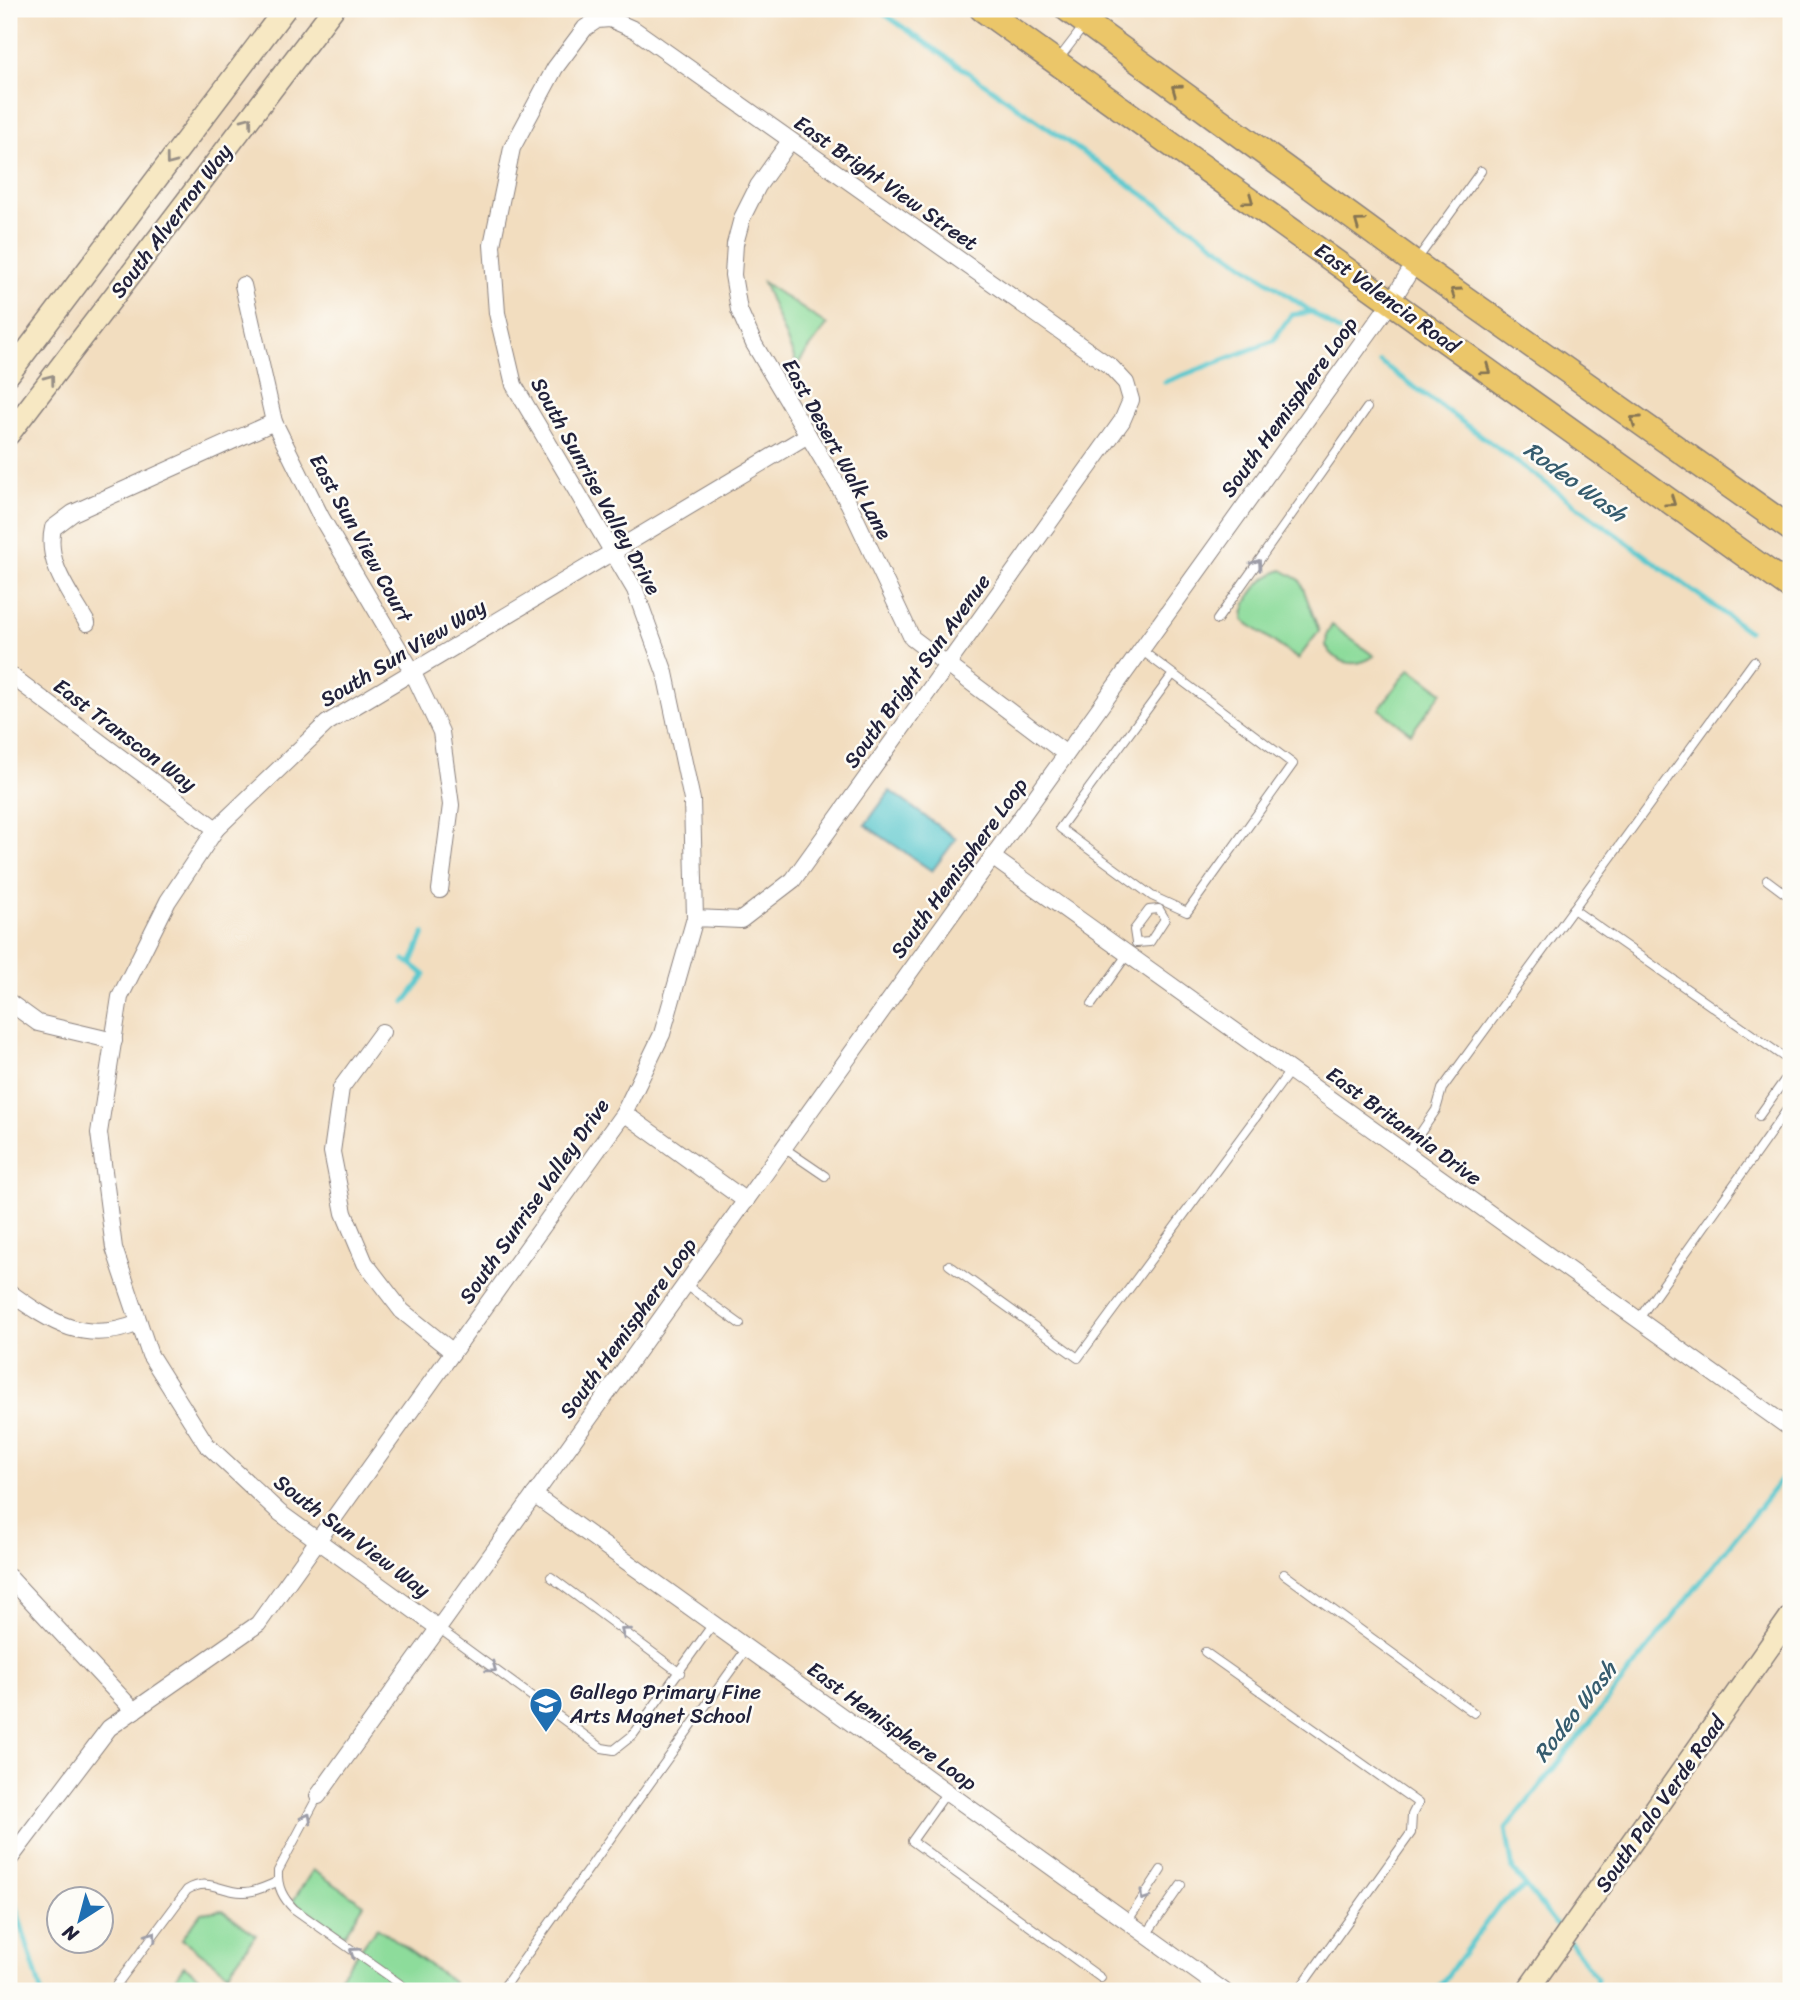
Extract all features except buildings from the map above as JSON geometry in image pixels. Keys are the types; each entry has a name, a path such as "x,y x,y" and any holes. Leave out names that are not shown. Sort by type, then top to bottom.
{"main road":[{"name":"South Alvernon Way","path":"9,374 285,9"},
{"name":"South Alvernon Way","path":"9,434 333,9"},
{"name":"East Valencia Road","path":"982,9 1791,588"},
{"path":"1083,14 1415,263 1791,529"},
{"name":"South Palo Verde Road","path":"1527,1991 1791,1616"}],"street":[{"name":"East Bright View Street","path":"610,19 635,30 1111,368 1135,390"},
{"name":"South Sunrise Valley Drive","path":"9,1860 109,1728 258,1624 624,1113 662,1034 695,918 692,800 665,673 635,590 514,385 497,313 492,245 512,148 555,68 585,28 597,20 610,19"},
{"name":"East Desert Walk Lane","path":"790,141 758,186 742,218 735,244 733,275 739,310 754,344 858,522 912,638 1066,754"},
{"name":"South Hemisphere Loop","path":"318,1796 1391,302 1415,263"},
{"name":"East Sun View Court","path":"243,285 274,422 321,517 412,671 441,732 452,805 440,890"},
{"name":"South Bright Sun Avenue","path":"695,918 741,920 793,880 1122,421 1135,390"},
{"path":"87,623 54,564 49,545 53,528 72,513 274,422"},
{"name":"South Sun View Way","path":"437,1627 280,1513 206,1444 150,1355 114,1248 99,1133 120,997 168,901 216,829 327,723 808,435"},
{"name":"East Transcon Way","path":"9,674 216,829"},
{"name":"East Britannia Drive","path":"992,857 1132,949 1290,1071 1791,1429"},
{"path":"9,1002 38,1023 114,1041"},
{"path":"382,1032 341,1088 332,1152 344,1213 365,1263 402,1311 453,1352"},
{"path":"624,1113 746,1201"},
{"path":"9,1292 42,1315 74,1330 95,1334 139,1323"},
{"name":"East Hemisphere Loop","path":"534,1495 1224,1991"},
{"path":"9,1577 134,1711"}],"lane":[{"path":"1057,62 1083,14"},
{"path":"1415,263 1481,171"},
{"path":"1217,620 1367,408"},
{"path":"1141,650 1173,674 1293,764 1187,912 1160,905 1060,828 1173,674"},
{"path":"1406,1154 1437,1110 1442,1089 1754,661"},
{"path":"1767,880 1791,898"},
{"path":"1092,1004 1132,949 1135,930 1149,910 1160,905"},
{"path":"1132,949 1150,942 1165,919 1160,905"},
{"path":"1573,909 1791,1062"},
{"path":"949,1265 1078,1358 1290,1071"},
{"path":"1759,1116 1791,1071"},
{"path":"1638,1320 1791,1104"},
{"path":"783,1148 825,1176"},
{"path":"685,1284 740,1324"},
{"path":"1284,1574 1474,1713"},
{"path":"551,1577 680,1673"},
{"path":"437,1627 602,1748 614,1750 622,1746 680,1673 713,1624"},
{"path":"501,1991 747,1648"},
{"path":"1205,1652 1418,1804 1412,1815 1411,1833 1298,1991"},
{"path":"947,1792 912,1842 1101,1978"},
{"path":"318,1796 281,1862 277,1882 294,1909 410,1991"},
{"path":"1127,1922 1161,1870"},
{"path":"112,1991 187,1890 196,1884 211,1883 247,1892 277,1882"},
{"path":"1146,1935 1181,1885"}],"green space":[{"path":"763,282 827,325 797,365"},
{"path":"1282,570 1300,580 1319,631 1298,659 1243,620 1246,603 1255,589 1274,573"},
{"path":"1332,625 1374,656 1354,663 1336,657 1326,646 1327,634"},
{"path":"1410,668 1442,692 1411,733 1379,709"},
{"path":"313,1870 364,1904 344,1935 293,1901"},
{"path":"222,1910 256,1935 228,1973 182,1939 201,1913"},
{"path":"377,1927 454,1983 448,1991 347,1991 335,1983"},
{"path":"184,1966 219,1991 166,1991"}],"water":[{"path":"890,791 956,839 932,871 865,825"}],"waterway":[{"path":"877,9 1339,331"},
{"path":"1165,382 1273,341 1291,315 1312,312"},
{"name":"Rodeo Wash","path":"1380,362 1748,631"},
{"name":"Rodeo Wash","path":"1785,657 1791,661"},
{"path":"405,960 411,964 424,933"},
{"path":"405,1002 425,975 411,964"},
{"name":"Rodeo Wash","path":"1562,1932 1513,1870 1506,1829 1791,1467"},
{"path":"1436,1991 1499,1905 1526,1887"},
{"path":"15,1904 41,1991"},
{"name":"Rodeo Wash","path":"1568,1939 1597,1978 1595,1991"}],"place":[{"name":"Gallego Primary Fine Arts Magnet School","path":"546,1734"}]}
